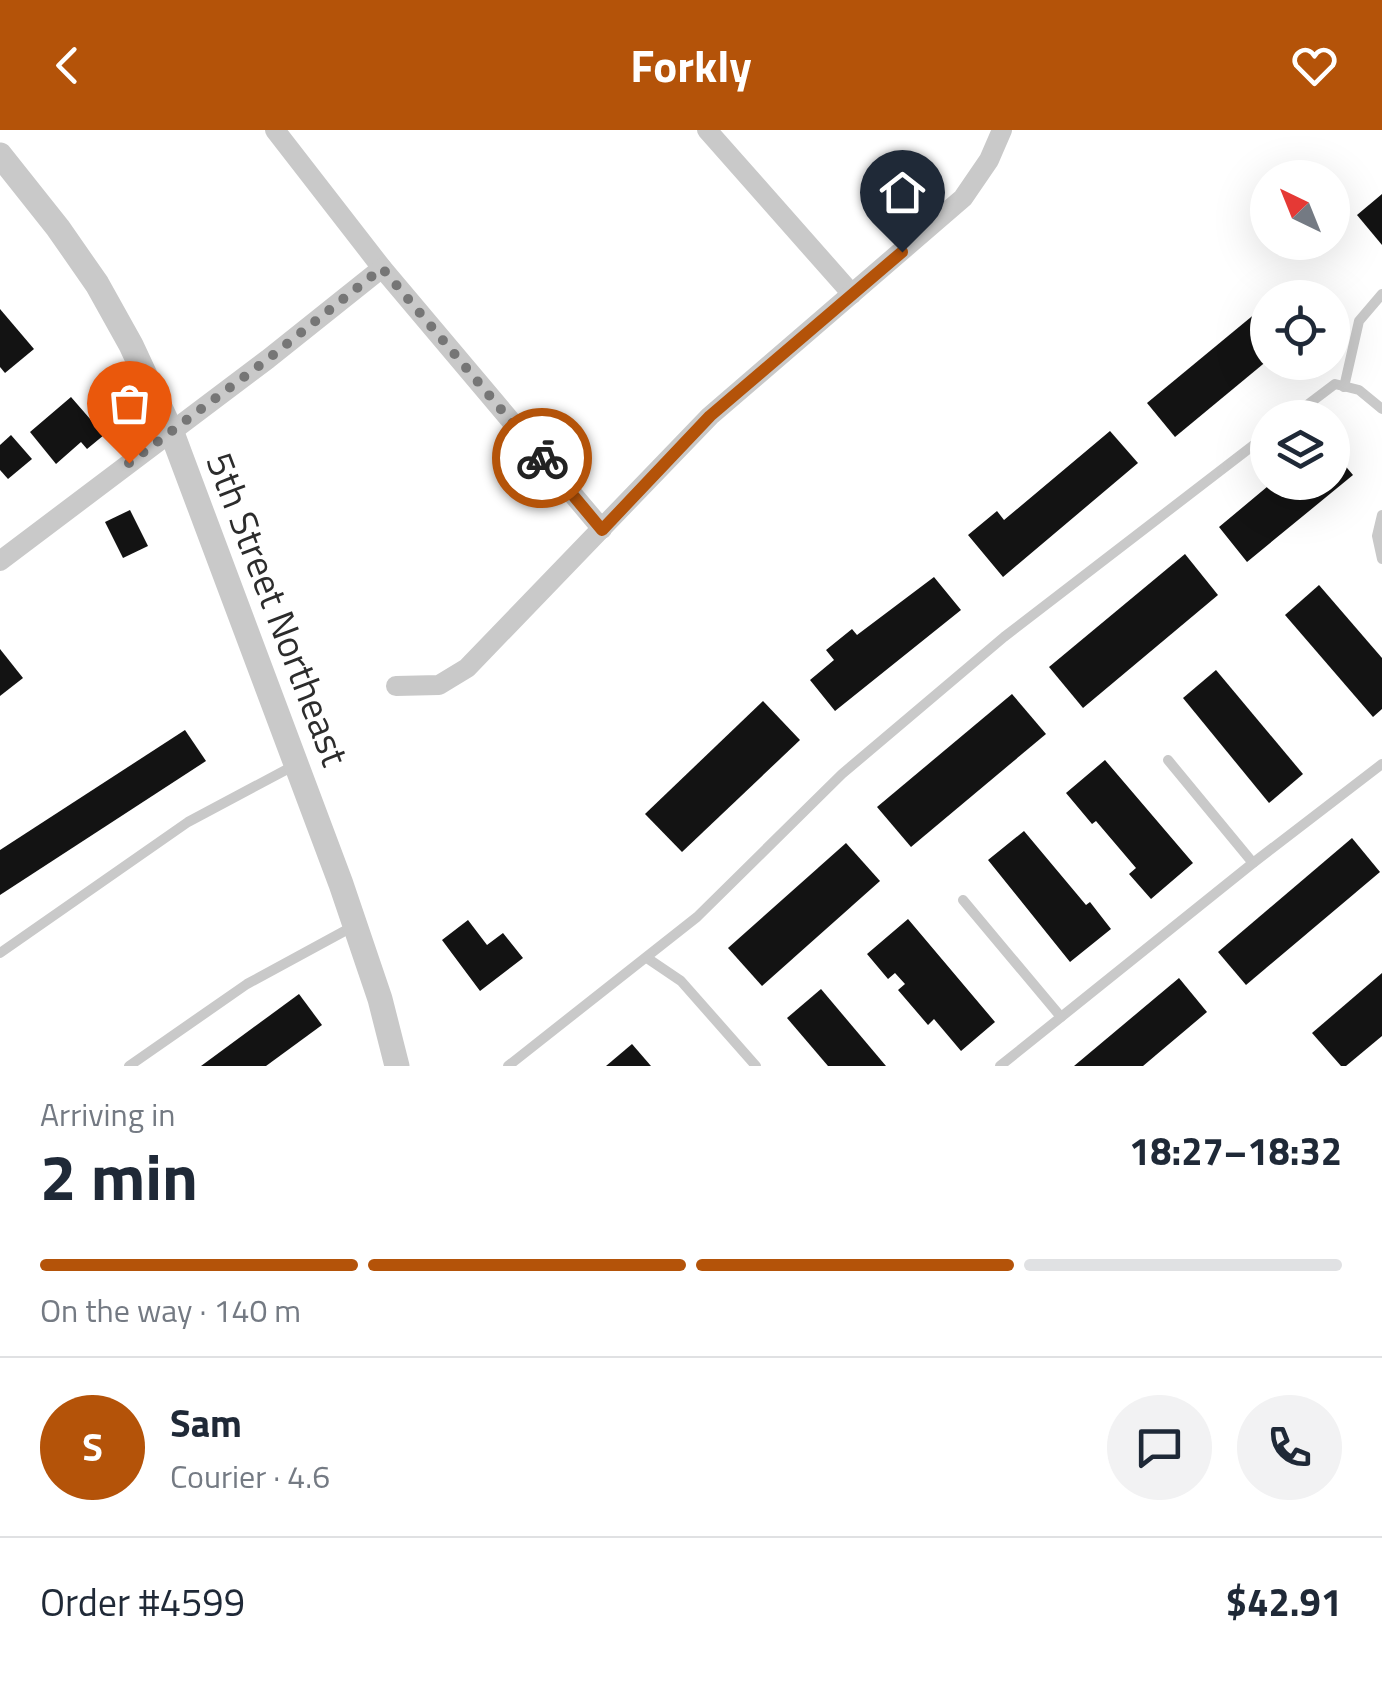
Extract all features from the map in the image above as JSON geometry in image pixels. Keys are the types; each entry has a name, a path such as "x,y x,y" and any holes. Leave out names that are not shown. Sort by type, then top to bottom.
{"street":[{"path":"275,130 382,268 602,530"},
{"path":"707,130 852,294"},
{"path":"396,686 439,685 456,676 710,416 964,198 989,160 1002,130"},
{"name":"5th Street Northeast","path":"0,156 96,284 131,346 172,433 355,925 397,1066"},
{"path":"0,562 382,268"}],"lane":[{"path":"1344,386 1359,321 1382,294"},
{"path":"1314,400 1335,384 1359,390 1382,409"},
{"path":"508,1066 697,917 842,774 960,674 1250,447"},
{"path":"1382,515 1377,536 1382,558"},
{"path":"1168,760 1253,863"},
{"path":"0,954 188,822 296,764"},
{"path":"1000,1066 1382,764"},
{"path":"963,900 1062,1016"},
{"path":"128,1066 247,984 355,925"},
{"path":"647,958 680,981 756,1066"}],"building":[{"path":"1382,194 1382,245 1357,215"},
{"path":"0,309 34,349 5,373 0,367"},
{"path":"1250,318 1250,375 1175,437 1147,403"},
{"path":"71,397 104,435 87,449 81,442 56,464 30,432"},
{"path":"1110,431 1138,463 1003,577 968,535 997,511 1004,520"},
{"path":"11,435 32,459 8,479 0,470 0,445"},
{"path":"1251,500 1323,500 1247,562 1219,527"},
{"path":"130,510 148,546 123,558 105,522"},
{"path":"1185,554 1218,595 1083,708 1049,667"},
{"path":"934,577 961,610 835,711 810,680 834,660 826,650 852,629 857,635"},
{"path":"1319,585 1382,658 1382,709 1373,717 1285,615"},
{"path":"0,649 23,678 0,696"},
{"path":"1216,670 1303,774 1269,803 1183,698"},
{"path":"1012,694 1046,734 911,847 877,807"},
{"path":"763,701 800,740 682,852 645,814"},
{"path":"185,730 206,761 0,895 0,850"},
{"path":"1105,760 1193,863 1151,899 1129,874 1136,868 1066,793"},
{"path":"1024,831 1111,929 1070,962 988,860"},
{"path":"1352,838 1380,872 1246,985 1218,952"},
{"path":"846,843 880,881 762,986 728,948"},
{"path":"908,919 995,1022 961,1051 934,1019 928,1025 898,990 905,984 895,973 888,979 867,954"},
{"path":"468,920 487,945 503,933 523,958 480,991 442,940"},
{"path":"1382,973 1382,1036 1341,1066 1312,1033"},
{"path":"1179,978 1207,1012 1143,1066 1074,1066"},
{"path":"821,989 886,1066 828,1066 787,1018"},
{"path":"299,994 322,1025 266,1066 201,1066"},
{"path":"632,1044 651,1066 606,1066"}],"way so far":[{"path":"129,463 382,268 542,458"}],"route":[{"path":"542,458 602,530 710,416 902,252"}]}
